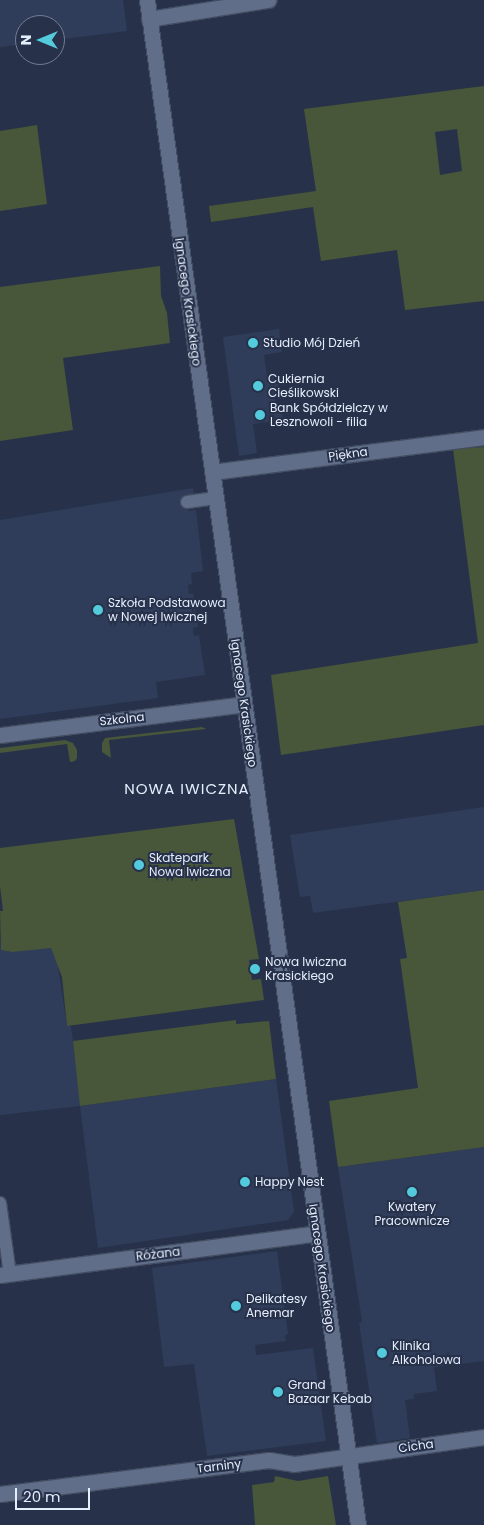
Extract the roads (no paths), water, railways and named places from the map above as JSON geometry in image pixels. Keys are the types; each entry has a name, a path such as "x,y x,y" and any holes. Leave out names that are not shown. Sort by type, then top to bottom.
{"street":[{"name":"Ignacego Krasickiego","path":"147,0 358,1525"},
{"path":"150,19 268,0"},
{"name":"Piękna","path":"212,472 484,436"},
{"name":"Szkolna","path":"0,735 244,704"},
{"name":"Różana","path":"5,1274 317,1233"},
{"name":"Cicha","path":"348,1456 484,1437"},
{"name":"Tarniny","path":"0,1494 268,1460 294,1464 348,1456"}],"lane":[{"path":"187,502 216,498"},
{"path":"0,1203 5,1274"}],"place":[{"name":"Studio Mój Dzień","path":"253,343"},
{"name":"Cukiernia Cieślikowski","path":"258,386"},
{"name":"Bank Spółdzielczy w Lesznowoli - filia","path":"260,415"},
{"name":"Szkoła Podstawowa w Nowej Iwicznej","path":"98,610"},
{"name":"Skatepark Nowa Iwiczna","path":"139,865"},
{"name":"Nowa Iwiczna Krasickiego","path":"255,969"},
{"name":"Happy Nest","path":"245,1182"},
{"name":"Kwatery Pracownicze","path":"412,1192"},
{"name":"Delikatesy Anemar","path":"236,1306"},
{"name":"Klinika Alkoholowa","path":"382,1353"},
{"name":"Grand Bazaar Kebab","path":"278,1392"}],"district":[{"name":"NOWA IWICZNA","path":"187,789"}]}
